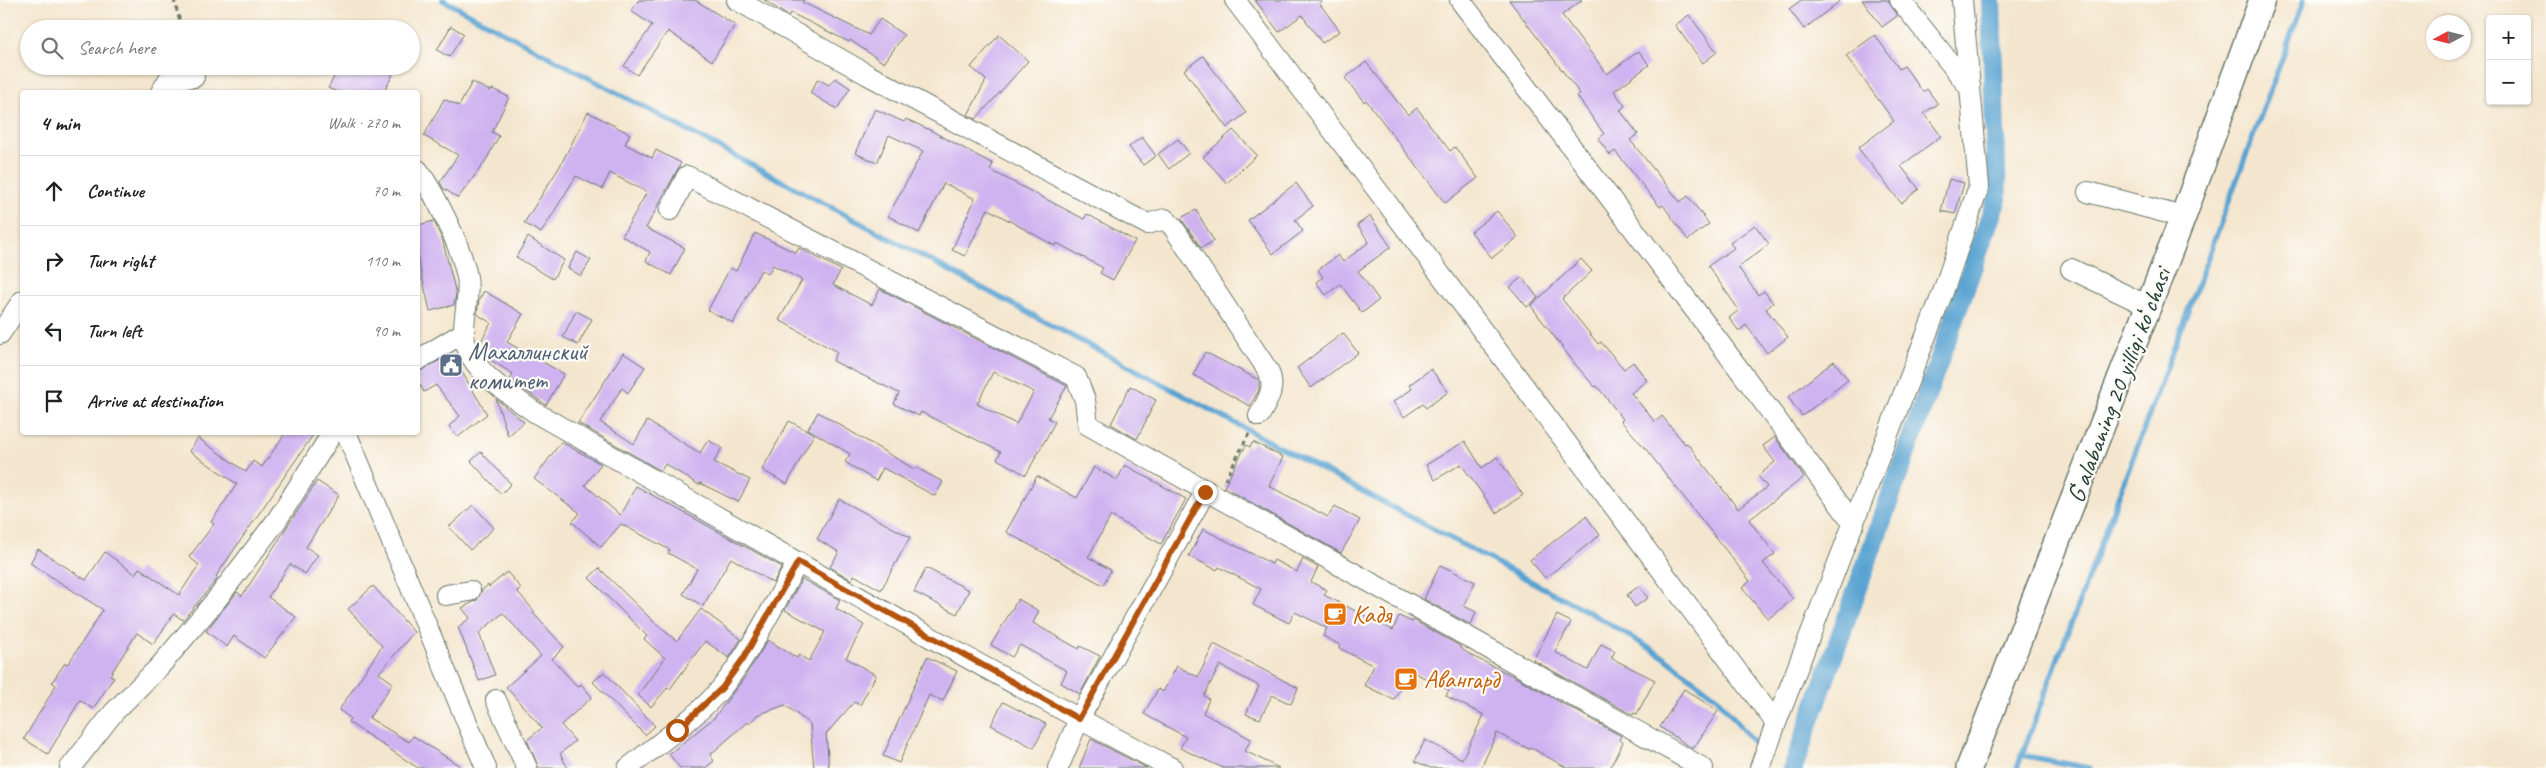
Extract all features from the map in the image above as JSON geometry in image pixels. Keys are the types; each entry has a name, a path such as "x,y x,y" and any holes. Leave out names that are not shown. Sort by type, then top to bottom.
{"main road":[{"name":"Gʻalabaning 20 yilligi koʻchasi","path":"1969,768 2183,217 2262,0"}],"street":[{"path":"737,0 877,80 1146,224 1165,219 1173,228 1269,372 1273,382 1272,390 1259,416"},
{"path":"1235,0 1776,723"},
{"path":"1460,0 1707,326 1854,524"},
{"path":"1900,0 1969,87"},
{"path":"1763,760 1943,292 1979,186 1962,0"},
{"path":"162,90 170,79 195,78"},
{"path":"420,174 448,226 467,278 464,333 473,361 500,389 528,408 798,562 1079,719 1172,768"},
{"path":"670,210 687,176 1076,377 1085,400 1088,425 1702,768"},
{"path":"2088,192 2183,217"},
{"path":"2071,269 2148,306"},
{"path":"0,334 20,305"},
{"path":"420,359 464,333"},
{"path":"70,768 114,712 160,666 217,598 277,520 331,435"},
{"path":"347,435 423,607 486,768"},
{"path":"1058,768 1079,719 1205,492"},
{"path":"628,768 677,730 722,688 743,659 798,562"},
{"path":"446,596 470,591"},
{"path":"496,700 528,768"}],"path":[{"path":"174,0 180,20"},
{"path":"1205,492 1220,489 1247,438"}],"building":[{"path":"639,0 695,0 735,25 712,61 668,31 637,75 624,66 652,25 631,11"},
{"path":"764,0 804,0 802,2 869,35 880,19 904,35 884,63 850,40 849,42 791,13 788,16"},
{"path":"1255,0 1323,0 1319,3 1340,31 1322,43 1302,15 1279,32"},
{"path":"1509,0 1582,0 1562,15 1607,74 1639,51 1649,65 1614,91 1625,106 1620,110 1638,134 1630,140 1680,202 1688,196 1709,224 1688,240 1663,205 1660,207 1615,151 1610,155 1598,139 1604,134 1577,96 1580,94"},
{"path":"1801,0 1841,0 1804,29 1789,9"},
{"path":"1862,0 1888,0 1897,16 1882,27"},
{"path":"1689,15 1717,52 1703,63 1675,25"},
{"path":"451,26 464,34 449,57 437,50"},
{"path":"999,35 1028,61 976,119 968,115 986,80 971,67"},
{"path":"1875,35 1899,69 1904,66 1923,92 1927,89 1938,104 1924,113 1941,136 1901,166 1919,189 1901,203 1858,148 1894,121 1846,56"},
{"path":"1203,56 1246,113 1227,128 1184,70"},
{"path":"1366,62 1408,115 1417,108 1450,151 1455,147 1478,178 1445,203 1366,100 1364,102 1345,78"},
{"path":"335,75 392,75 385,90 332,90 328,88"},
{"path":"835,78 850,88 837,109 810,93 818,79 829,85"},
{"path":"472,82 490,91 492,89 509,97 492,132 499,136 485,162 458,198 443,188 440,182 458,155 424,136 444,99 459,106"},
{"path":"875,109 904,122 906,119 930,130 993,164 990,170 1084,219 1087,214 1135,241 1113,280 1100,273 1103,268 1057,243 1055,246 988,209 965,256 952,250 975,199 944,183 919,233 888,216 923,151 889,135 877,163 855,153"},
{"path":"588,112 630,134 625,144 652,158 656,150 681,163 646,228 685,248 671,275 646,261 650,252 622,236 647,192 610,173 602,189 576,176 541,233 524,223 560,166"},
{"path":"1233,130 1257,155 1227,183 1203,157"},
{"path":"1142,137 1156,156 1143,165 1129,147"},
{"path":"1178,139 1189,153 1169,169 1158,154"},
{"path":"1949,179 1964,183 1955,214 1941,211"},
{"path":"1296,183 1313,206 1295,220 1303,231 1273,254 1248,220"},
{"path":"1196,210 1214,241 1201,248 1181,218"},
{"path":"1497,211 1518,237 1492,258 1471,232"},
{"path":"1370,216 1391,247 1358,271 1379,300 1362,313 1340,284 1326,295 1316,282 1323,277 1318,270 1338,255 1343,262 1369,242 1357,225"},
{"path":"434,221 443,242 456,294 454,305 430,311 420,268 420,224"},
{"path":"1755,225 1769,244 1738,267 1758,295 1764,291 1773,303 1766,309 1788,337 1767,353 1746,325 1739,331 1729,318 1739,310 1708,266 1734,248 1730,243"},
{"path":"755,233 796,253 799,248 841,270 833,285 872,305 880,289 1067,386 1048,418 1055,422 1026,475 997,459 1001,452 921,412 919,416 894,404 899,393 833,361 837,352 779,320 802,280 773,265 768,274 761,270 733,323 708,310 730,268 736,271","holes":["993,372 1034,392 1016,424 977,404"]},
{"path":"528,237 564,260 553,279 516,257"},
{"path":"577,252 591,260 581,276 568,268"},
{"path":"1581,259 1592,271 1562,299 1598,344 1601,342 1624,369 1633,362 1647,380 1631,393 1655,422 1662,416 1685,444 1687,443 1738,509 1767,487 1758,476 1775,462 1763,446 1775,437 1804,477 1749,520 1775,554 1763,563 1793,599 1768,619 1742,588 1750,581 1645,448 1621,421 1623,419 1597,386 1595,387 1575,364 1531,306"},
{"path":"1522,277 1538,298 1527,307 1510,287"},
{"path":"484,291 523,314 507,342 564,374 546,405 510,380 513,374 487,358 481,350 479,345 491,323 477,314 479,300"},
{"path":"576,311 592,319 578,345 563,337"},
{"path":"1343,333 1358,353 1311,388 1297,368"},
{"path":"1205,352 1259,380 1259,390 1250,406 1193,375"},
{"path":"623,353 645,367 628,393 622,388 600,422 634,444 647,421 700,453 708,440 722,448 714,462 750,480 738,502 700,483 699,485 665,464 661,471 578,423"},
{"path":"451,354 487,414 458,437 449,426 460,416 436,385 424,392 420,385 420,371"},
{"path":"1834,361 1848,380 1802,416 1788,397"},
{"path":"1431,369 1448,392 1426,408 1423,404 1404,417 1393,402 1412,389 1409,385"},
{"path":"1130,386 1156,400 1137,439 1111,424"},
{"path":"496,399 524,422 508,436"},
{"path":"818,412 914,469 915,467 943,482 935,496 883,468 876,481 845,462 850,454 808,429"},
{"path":"789,421 814,434 787,484 762,470"},
{"path":"284,435 313,435 216,576 218,578 183,620 174,614 153,644 137,633 110,675 114,677 93,709 80,700 48,754 24,739 56,685 52,682 65,663 68,664 103,610 30,563 38,549 86,580 105,552 135,574 139,568 179,595 199,565 189,557 214,524 211,522 237,484 189,451 198,438 246,472 253,461 262,467"},
{"path":"1465,441 1482,468 1497,457 1523,495 1496,513 1461,464 1435,480 1426,465"},
{"path":"561,442 601,464 585,485 620,515 636,486 782,567 773,583 731,558 703,606 683,594 697,569 668,553 670,550 621,524 601,547 572,522 580,513 534,479"},
{"path":"1253,442 1283,457 1269,486 1328,517 1335,506 1360,520 1341,553 1224,487 1246,445 1250,447"},
{"path":"481,452 511,484 501,494 471,461"},
{"path":"1125,465 1186,499 1161,544 1111,516 1088,557 1111,570 1103,585 1006,532 1037,476 1077,498 1094,467 1117,480"},
{"path":"317,481 339,495 306,547 318,555 305,574 290,564 268,597 296,617 264,658 234,636 227,647 206,631 237,592 242,596"},
{"path":"839,499 910,537 881,590 854,575 852,580 830,567 839,552 817,539"},
{"path":"473,505 494,528 470,550 449,527"},
{"path":"1586,516 1600,535 1545,578 1530,560"},
{"path":"1203,529 1272,564 1274,560 1297,572 1303,559 1318,567 1311,582 1327,590 1324,595 1393,630 1399,616 1412,622 1413,620 1460,646 1460,648 1472,656 1519,679 1621,736 1619,740 1623,742 1610,768 1567,768 1530,747 1529,749 1497,733 1481,768 1430,768 1415,761 1425,740 1462,759 1484,715 1446,696 1449,690 1409,670 1394,700 1364,685 1374,666 1339,648 1340,645 1323,636 1327,628 1295,612 1289,623 1253,605 1261,589 1219,567 1217,570 1189,556"},
{"path":"1440,565 1475,582 1464,606 1476,612 1471,625 1424,599"},
{"path":"599,568 657,625 677,641 701,609 741,639 729,658 705,641 670,689 668,687 651,707 638,695 665,658 644,639 647,636 589,578"},
{"path":"926,568 969,590 957,614 914,592"},
{"path":"507,572 521,588 517,591 535,612 533,613 564,647 552,659 578,687 581,684 592,697 561,725 575,741 560,754 568,768 540,768 538,766 527,740 542,728 506,687 541,656 503,613 479,633 495,675 479,681 458,627 470,618 462,608 477,600 482,590 488,585 489,587"},
{"path":"802,579 840,600 836,609 864,625 846,658 876,675 860,705 854,702 826,734 829,768 814,768 810,724 785,705 757,715 749,724 747,722 710,755 714,761 705,768 680,768 669,754 714,718 744,678 768,640 797,658 799,655 809,661 825,632 785,610"},
{"path":"373,586 414,632 379,673 393,683 369,718 409,742 413,736 463,768 418,768 348,722 350,718 339,710 382,646 348,609"},
{"path":"1639,586 1648,598 1635,607 1627,595"},
{"path":"1018,599 1039,611 1033,623 1079,649 1080,646 1100,656 1080,694 1061,683 1067,671 1020,645 1012,657 991,645"},
{"path":"1557,615 1571,622 1555,652 1588,670 1601,644 1615,651 1611,658 1655,680 1637,714 1634,713 1633,715 1533,660"},
{"path":"1214,644 1298,688 1291,704 1272,695 1260,719 1246,714 1259,686 1220,665 1204,696 1209,699 1203,713 1251,739 1245,751 1279,768 1223,768 1180,748 1186,737 1144,714 1158,689 1163,692 1177,666 1198,677"},
{"path":"927,657 957,671 943,701 929,695 899,763 883,756"},
{"path":"604,672 655,726 645,735 593,682"},
{"path":"1684,689 1718,711 1693,749 1660,727"},
{"path":"1003,702 1046,724 1034,748 991,725"},
{"path":"1091,739 1147,768 1079,768"}],"waterway":[{"path":"443,0 1596,616 1664,657 1718,699 1761,751"},
{"path":"1793,768 1997,199 1991,0"},
{"path":"2017,768 2304,0"},
{"path":"2021,755 2089,768"}],"place":[{"name":"Махаллинский комитет","path":"451,365"},
{"name":"Кадя","path":"1335,614"},
{"name":"Авангард","path":"1406,679"}],"route":[{"path":"677,730 722,688 743,659 798,562 1079,719 1205,492"}]}
